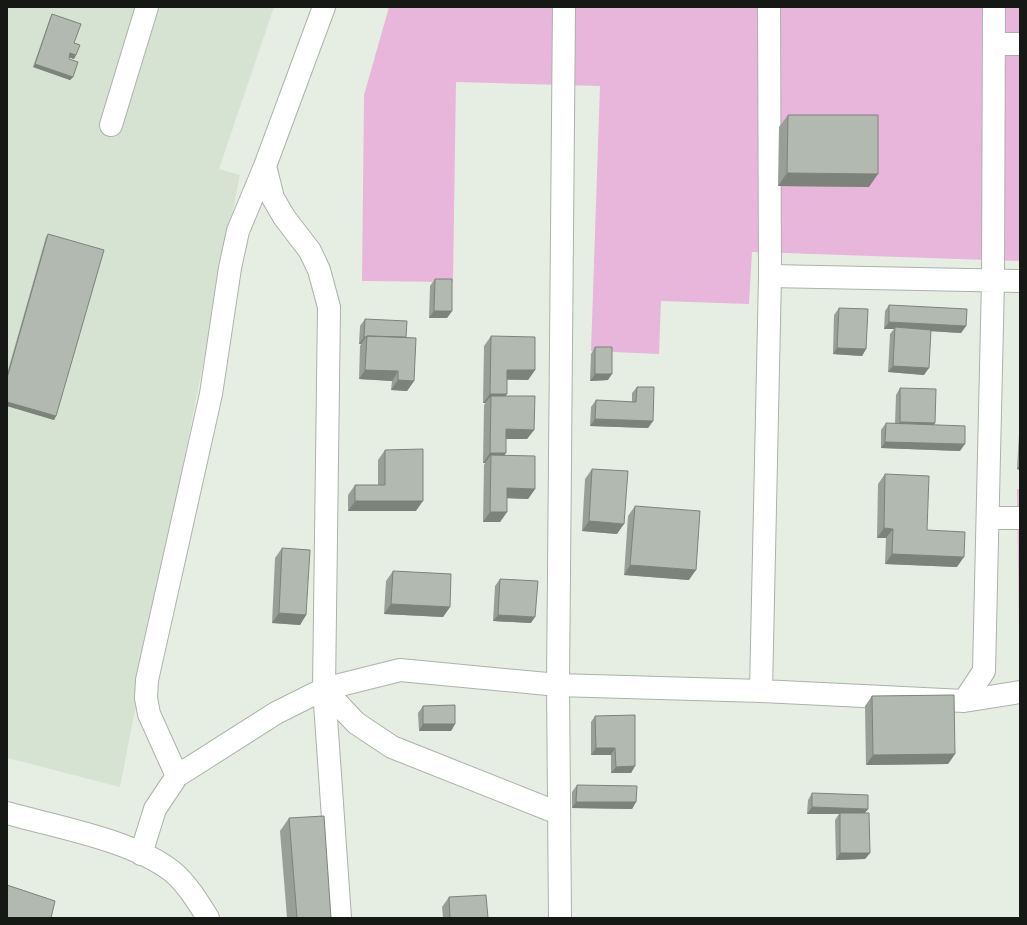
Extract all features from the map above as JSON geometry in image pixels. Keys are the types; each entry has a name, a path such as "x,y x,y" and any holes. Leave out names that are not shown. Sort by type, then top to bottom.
{"street":[{"path":"111,125 147,7"},
{"path":"178,776 149,714 146,698 147,680 211,394 233,253 238,231 265,166 324,7"},
{"path":"560,918 558,686 564,7"},
{"path":"761,691 770,276 769,7"},
{"path":"964,701 984,671 993,281 994,7"},
{"path":"994,44 1020,44"},
{"path":"265,166 273,198 284,217 310,250 319,270 329,307 324,689 340,918"},
{"path":"770,276 1020,281"},
{"path":"988,518 1020,518"},
{"path":"141,854 155,809 178,776 276,712 324,689 400,670 558,686 761,691 964,701 1020,692"},
{"path":"324,689 356,723 392,747 558,813"},
{"path":"7,813 103,840 141,854 173,872 197,900 208,918"}],"shaded area":[{"path":"7,7 274,7 219,169 240,175 120,787 7,758"},
{"path":"389,7 1020,7 1020,261 752,252 749,304 661,301 659,354 591,351 600,86 456,82 453,282 362,281 364,95"},
{"path":"1017,489 1020,489 1020,636 1019,636"}],"building":[{"path":"52,14 81,24 74,43 80,45 76,55 70,53 69,59 78,62 73,77 35,64"},
{"path":"788,115 878,115 878,174 787,173"},
{"path":"48,234 104,250 56,416 7,402 7,378"},
{"path":"435,279 452,279 452,311 434,311"},
{"path":"889,305 967,309 966,326 889,322"},
{"path":"839,308 868,309 866,349 837,348"},
{"path":"365,319 407,321 406,337 364,337"},
{"path":"895,327 931,330 929,368 893,366"},
{"path":"367,336 416,338 414,381 398,380 398,371 365,370"},
{"path":"491,336 535,337 535,370 507,370 507,394 490,394"},
{"path":"595,347 612,347 612,374 595,374"},
{"path":"637,387 654,387 653,421 595,419 596,400 636,402"},
{"path":"900,388 936,389 935,423 900,422"},
{"path":"491,396 535,396 534,430 506,429 506,453 490,453"},
{"path":"886,423 965,426 965,444 885,442"},
{"path":"423,449 423,501 355,501 355,485 385,485 385,450"},
{"path":"491,455 535,456 535,489 507,488 507,512 490,512"},
{"path":"592,469 628,471 624,524 589,521"},
{"path":"885,474 929,476 927,530 965,532 964,557 892,554 893,529 884,528"},
{"path":"635,506 700,511 696,570 630,565"},
{"path":"282,548 310,550 306,615 279,613"},
{"path":"393,571 451,574 450,607 391,604"},
{"path":"500,579 538,581 535,617 498,615"},
{"path":"954,695 955,754 873,755 872,696"},
{"path":"455,705 455,724 423,724 423,706"},
{"path":"635,715 635,766 616,767 615,748 596,748 595,716"},
{"path":"577,785 637,786 636,802 576,802"},
{"path":"812,793 868,795 868,809 812,807"},
{"path":"840,813 869,813 870,853 840,853"},
{"path":"324,816 331,918 297,918 289,818"},
{"path":"7,885 55,901 51,918 7,918"},
{"path":"486,895 488,918 450,918 449,897"}]}
